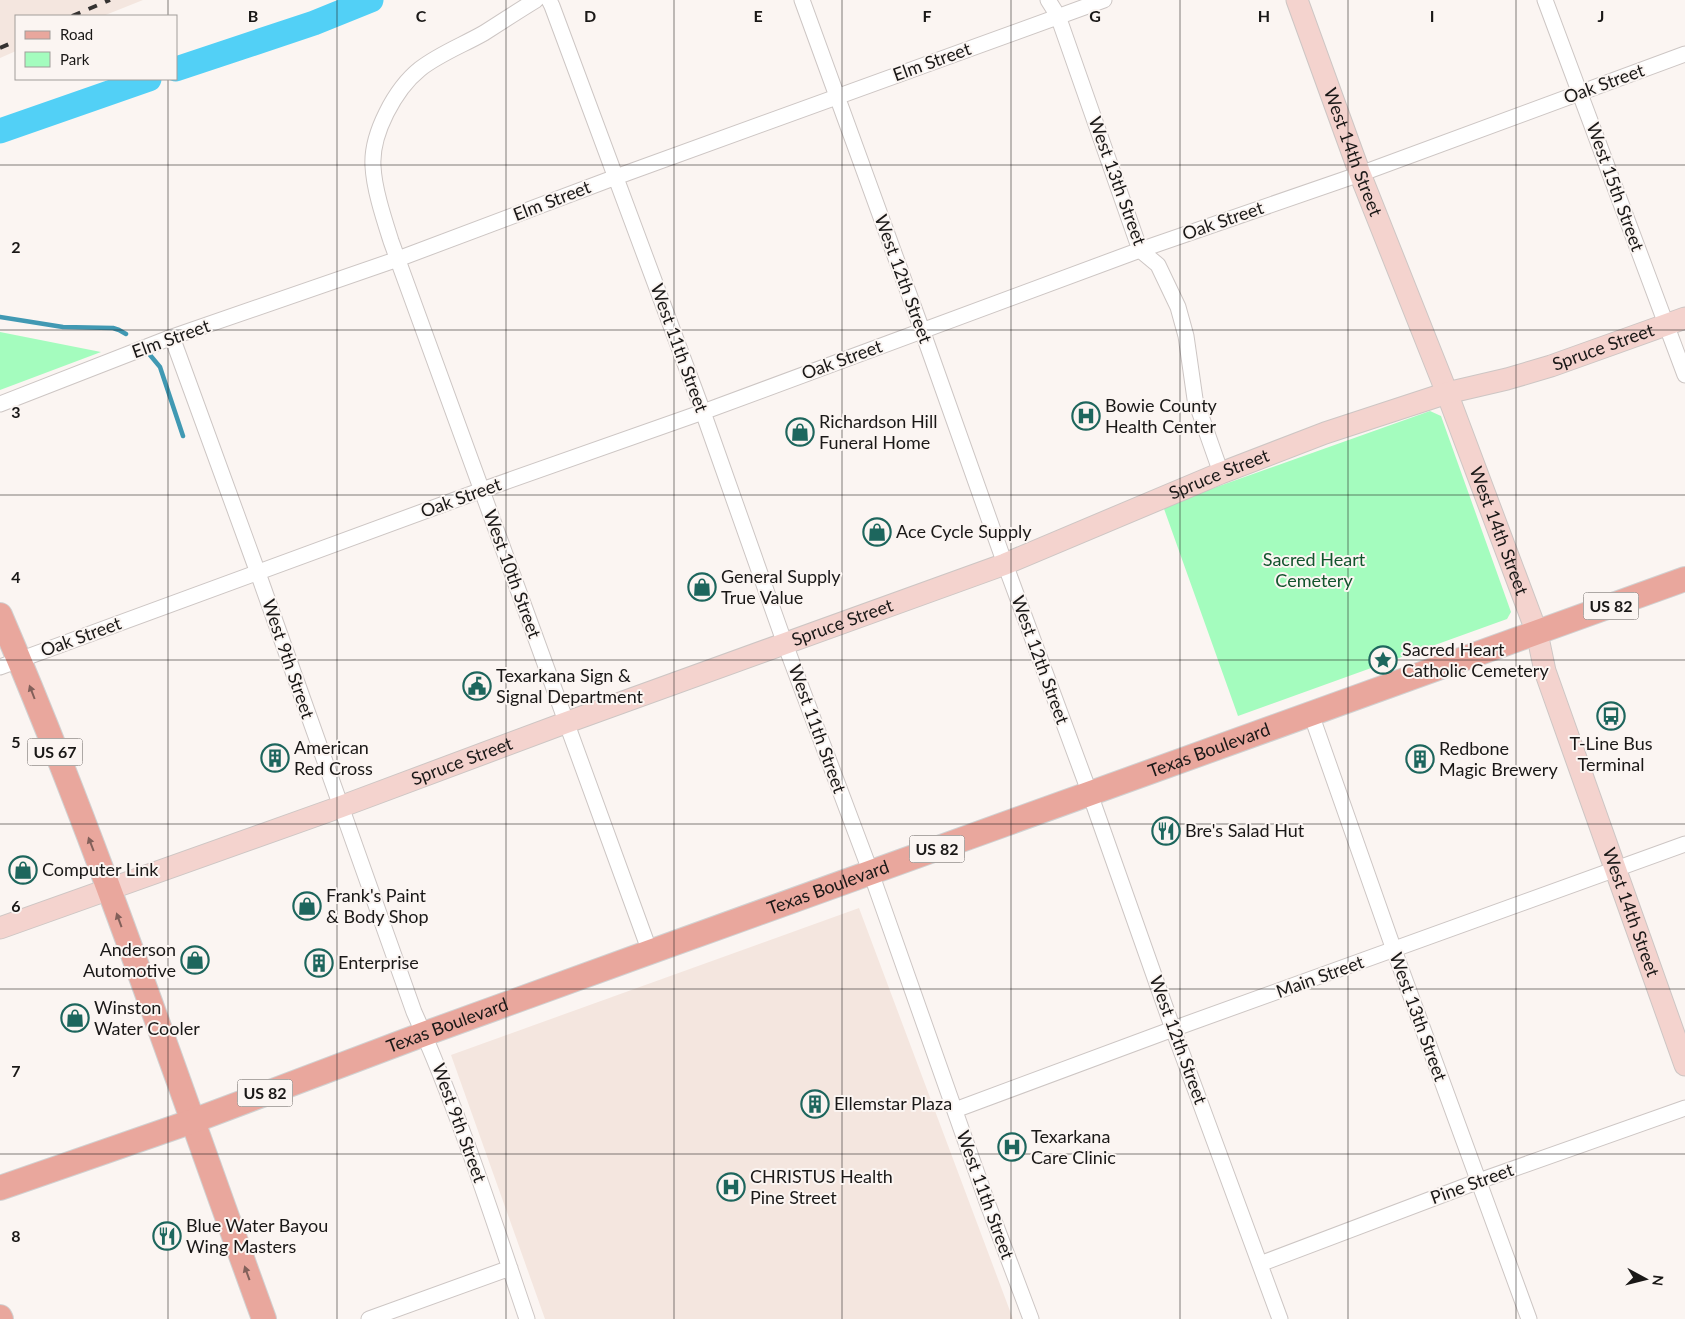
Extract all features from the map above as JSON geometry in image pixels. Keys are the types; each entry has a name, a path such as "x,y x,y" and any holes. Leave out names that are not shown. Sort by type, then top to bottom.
{"main road":[{"name":"Texas Boulevard","path":"0,1188 193,1121 424,1034 1685,579"},
{"name":"US 67","path":"0,614 10,663 108,890 264,1319"}],"street":[{"name":"West 10th Street","path":"536,0 420,69 401,90 384,117 375,145 373,166 385,222 398,259 650,952"},
{"name":"West 11th Street","path":"548,0 552,6 703,412 785,644 1031,1319"},
{"name":"West 12th Street","path":"802,0 1280,1319"},
{"name":"West 13th Street","path":"1048,0 1058,16 1140,250 1158,265 1178,307 1186,336 1195,399 1221,473"},
{"name":"Elm Street","path":"0,404 172,337 398,259 616,177 1104,0"},
{"name":"West 14th Street","path":"1297,0 1360,174 1447,393 1538,633 1545,671 1685,1065"},
{"name":"West 15th Street","path":"1545,0 1580,93 1676,322 1685,375"},
{"name":"Oak Street","path":"10,663 482,490 703,412 1140,250 1360,174 1685,54"},
{"name":"Spruce Street","path":"0,928 340,807 1005,564 1221,473 1325,434 1447,393 1534,372 1676,322"},
{"name":"West 9th Street","path":"172,337 414,1012 437,1063 470,1153 527,1319"},
{"name":"West 13th Street","path":"1311,714 1394,950 1529,1319"},
{"name":"Main Street","path":"955,1110 1685,844"},
{"name":"Pine Street","path":"1260,1264 1479,1181 1685,1108"},
{"path":"369,1319 510,1268"}],"shaded area":[{"path":"0,0 143,0 106,15 15,15 15,51 0,58"},
{"name":"CHRISTUS Health Pine Street","path":"859,908 1013,1319 545,1319 451,1055"}],"green space":[{"path":"0,332 101,352 0,390"},
{"name":"Sacred Heart Cemetery","path":"1430,411 1441,416 1511,612 1507,619 1238,716 1163,506"}],"waterway":[{"path":"178,68 314,23 371,0"},
{"path":"0,131 146,80"},
{"path":"0,317 63,327 113,328 126,334"},
{"path":"150,355 160,367 183,436"}],"railway":[{"path":"74,15 110,0"},
{"path":"0,48 15,41"}],"place":[{"name":"Bowie County Health Center","path":"1086,416"},
{"name":"Richardson Hill Funeral Home","path":"800,432"},
{"name":"Ace Cycle Supply","path":"877,532"},
{"name":"General Supply True Value","path":"702,587"},
{"name":"Sacred Heart Catholic Cemetery","path":"1383,660"},
{"name":"Texarkana Sign & Signal Department","path":"477,686"},
{"name":"T-Line Bus Terminal","path":"1611,716"},
{"name":"American Red Cross","path":"275,758"},
{"name":"Redbone Magic Brewery","path":"1420,759"},
{"name":"Bre's Salad Hut","path":"1166,831"},
{"name":"Computer Link","path":"23,870"},
{"name":"Frank's Paint & Body Shop","path":"307,906"},
{"name":"Anderson Automotive","path":"195,960"},
{"name":"Enterprise","path":"319,963"},
{"name":"Winston Water Cooler","path":"75,1018"},
{"name":"Ellemstar Plaza","path":"815,1104"},
{"name":"Texarkana Care Clinic","path":"1012,1147"},
{"name":"CHRISTUS Health Pine Street","path":"731,1187"},
{"name":"Blue Water Bayou Wing Masters","path":"167,1236"}]}
